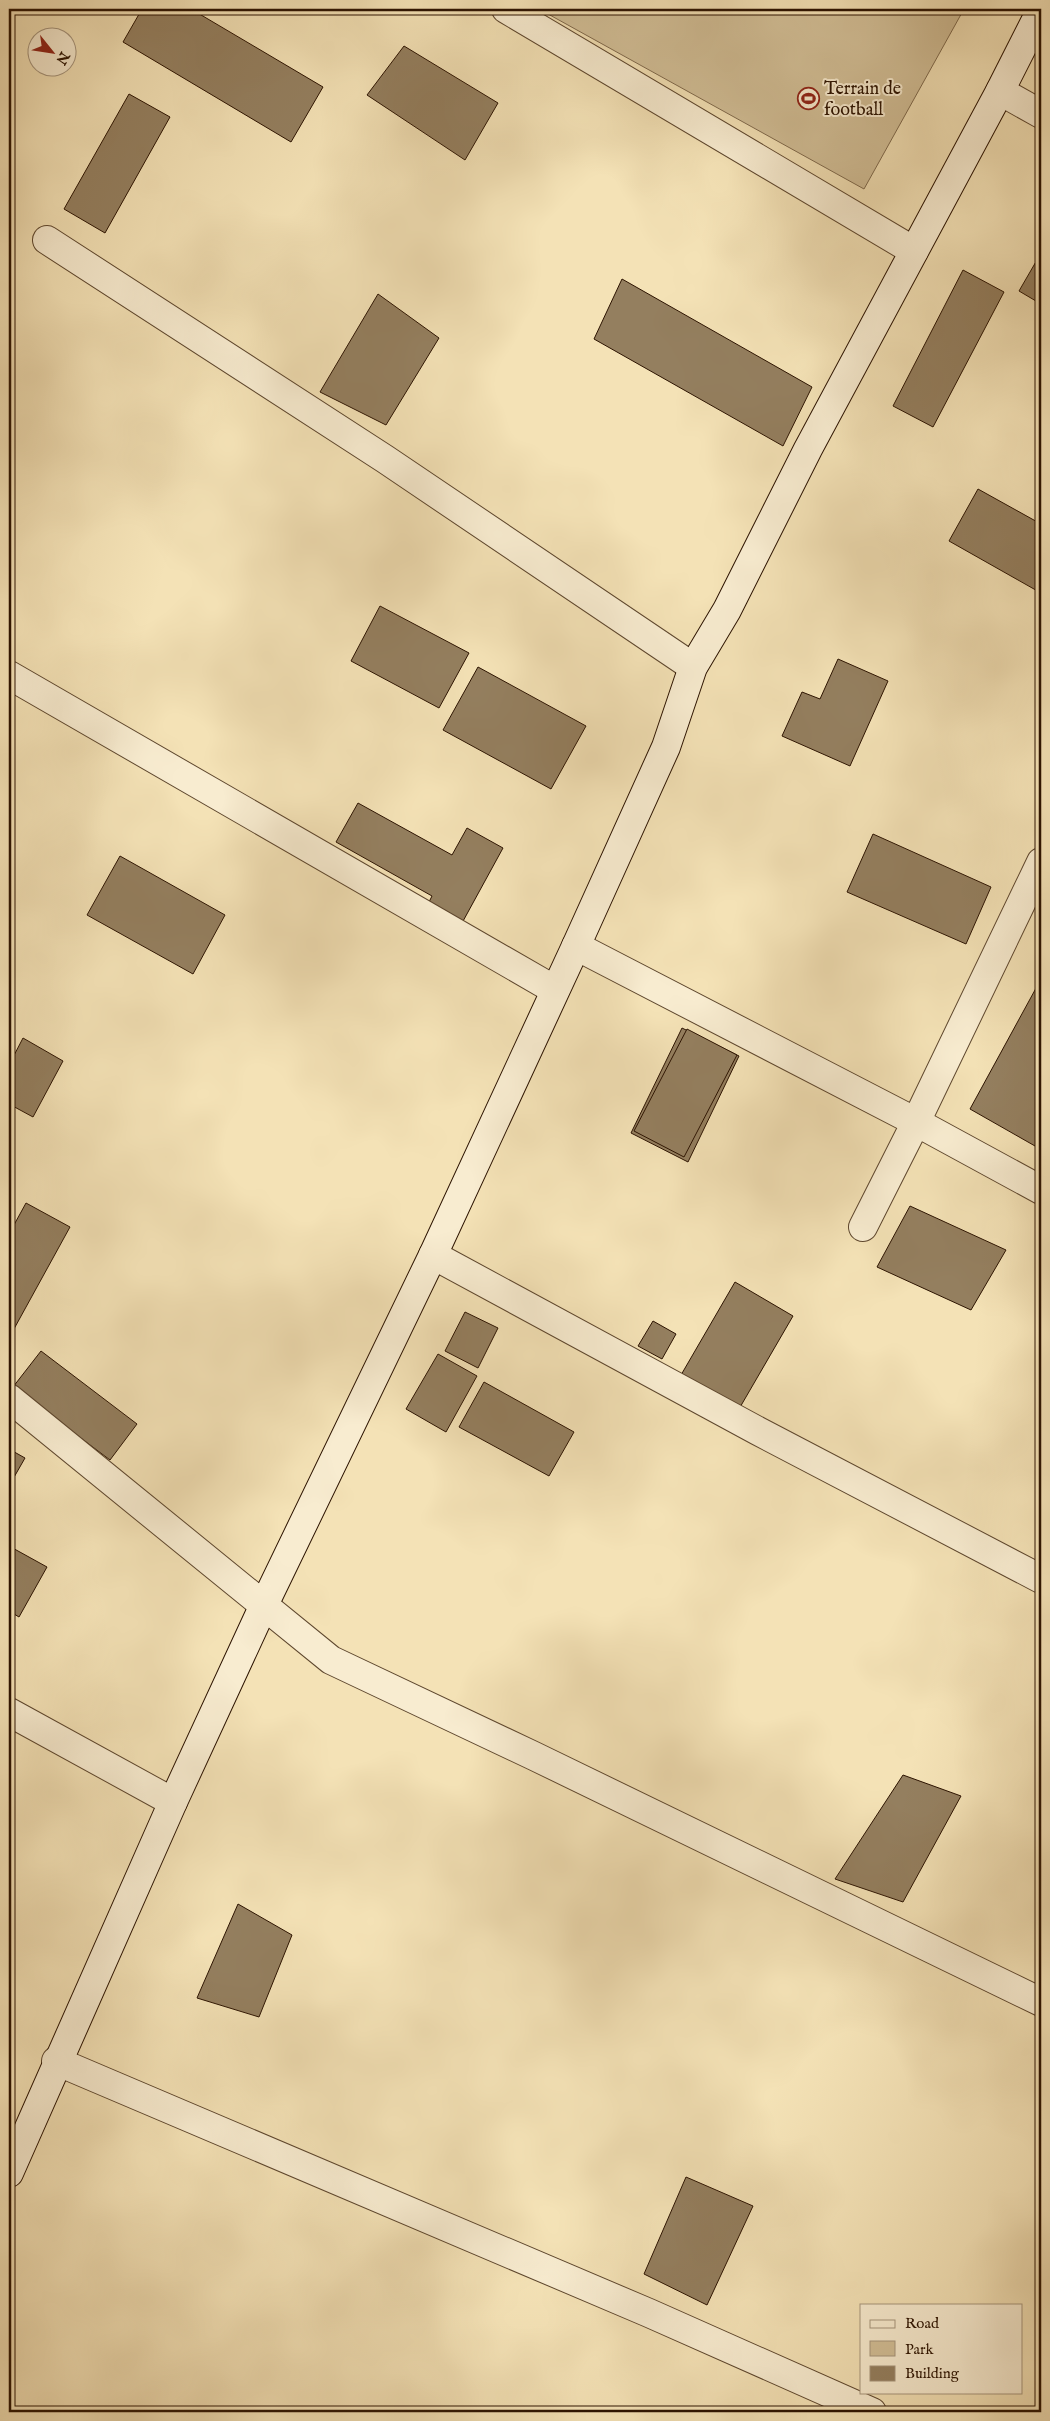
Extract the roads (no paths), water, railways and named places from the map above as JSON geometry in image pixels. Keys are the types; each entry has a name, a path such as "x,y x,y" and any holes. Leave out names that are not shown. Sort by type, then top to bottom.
{"street":[{"path":"506,9 914,251"},
{"path":"9,2173 56,2061 263,1607 433,1255 576,946 666,747 693,668 727,610 808,449 1000,91 1041,10"},
{"path":"1000,91 1041,114"},
{"path":"48,240 386,459 693,668"},
{"path":"9,675 555,990"},
{"path":"863,1227 916,1122 1041,862"},
{"path":"576,946 916,1122 1041,1190"},
{"path":"433,1255 758,1431 1041,1579"},
{"path":"9,1398 263,1607 331,1660 525,1751 1041,2002"},
{"path":"9,1712 173,1802"},
{"path":"56,2061 649,2313 872,2412"}],"place":[{"name":"Terrain de football","path":"808,99"}]}
